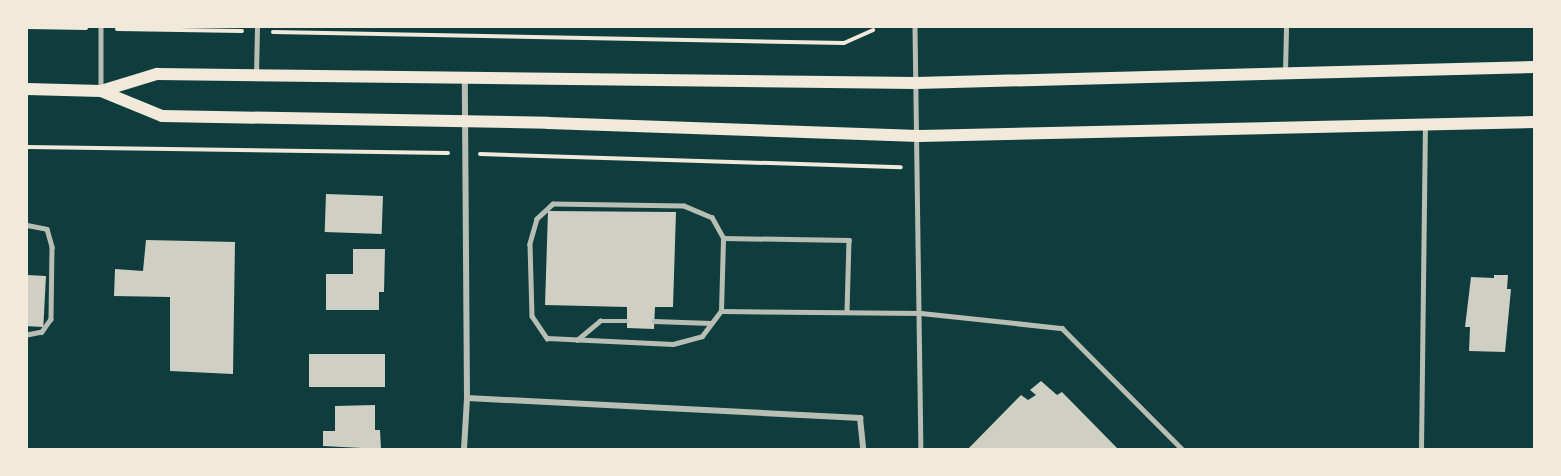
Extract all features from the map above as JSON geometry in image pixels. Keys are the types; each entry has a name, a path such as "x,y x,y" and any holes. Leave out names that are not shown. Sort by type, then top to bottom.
{"main road":[{"path":"27,89 101,91 157,74 916,83 1534,67"},
{"path":"101,91 162,116 463,121 919,136 1534,122"}],"street":[{"path":"464,449 468,398 462,153 465,78"},
{"path":"468,398 860,417 863,449"}],"lane":[{"path":"915,27 920,168 921,449"},
{"path":"1285,72 1286,27"},
{"path":"101,28 101,91"},
{"path":"256,75 257,29"},
{"path":"1421,449 1425,124"},
{"path":"553,204 684,206 712,218 723,238 721,311 702,336 673,344 547,338 532,316 530,244 537,219 553,204"},
{"path":"27,225 42,225 52,247 51,319 42,332 27,335"},
{"path":"723,238 849,240 847,312"},
{"path":"721,311 921,313 1062,327 1182,449"},
{"path":"577,340 600,321 627,321"},
{"path":"654,321 712,323"}],"path":[{"path":"28,27 257,29 844,43 873,30"},
{"path":"27,147 462,153 920,168"}],"building":[{"path":"326,194 383,196 382,234 325,232"},
{"path":"548,211 676,212 673,307 655,307 654,329 627,328 627,307 545,305"},
{"path":"146,240 235,242 233,374 170,371 170,297 114,296 115,269 143,271"},
{"path":"353,249 385,249 384,292 379,292 379,310 326,310 326,274 353,274"},
{"path":"27,275 46,276 43,327 27,326"},
{"path":"1494,275 1508,275 1507,289 1511,289 1505,352 1469,351 1470,327 1465,327 1471,277 1494,278"},
{"path":"309,354 385,354 385,387 309,387"},
{"path":"1041,381 1057,395 1062,392 1118,449 968,449 1021,395 1028,400 1036,395 1030,390"},
{"path":"375,405 375,430 380,430 381,449 323,446 323,431 335,431 335,406"}]}
